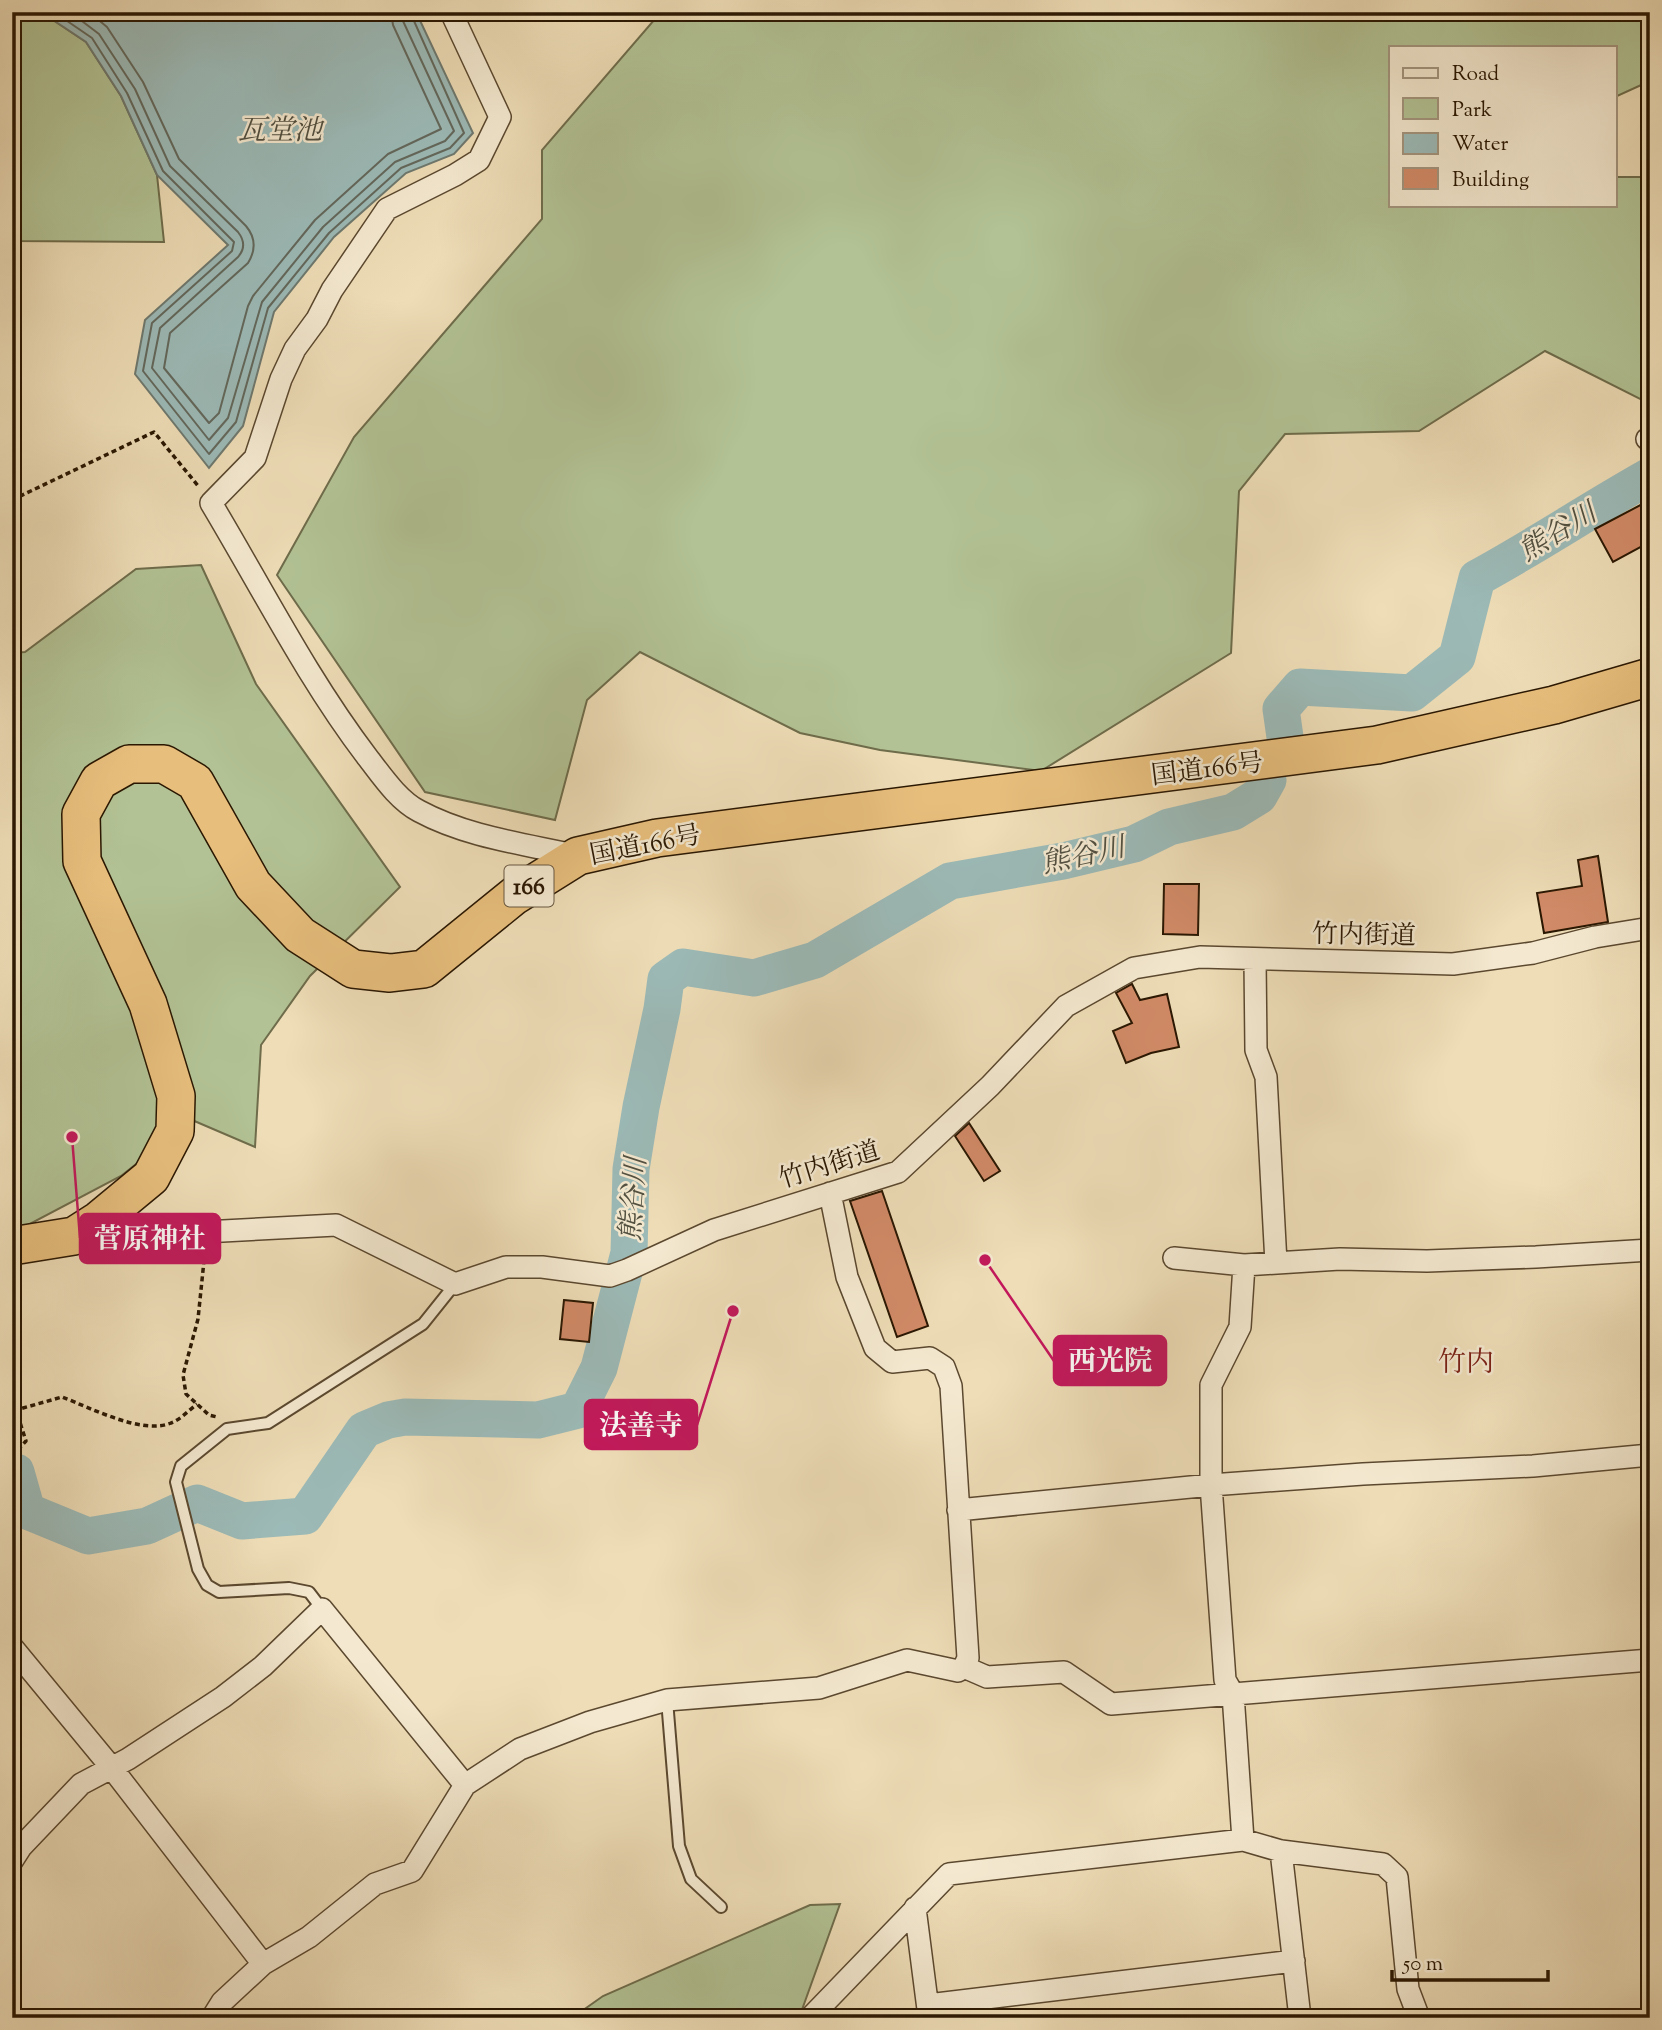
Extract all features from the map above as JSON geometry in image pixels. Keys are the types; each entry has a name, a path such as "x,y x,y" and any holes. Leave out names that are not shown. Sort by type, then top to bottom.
{"highway":[{"name":"国道166号","path":"12,1246 74,1236 99,1220 151,1177 175,1130 176,1096 148,1004 82,861 81,814 99,781 129,764 164,764 195,782 253,885 300,935 353,969 390,973 424,969 513,895 578,856 657,838 1377,745 1553,705 1650,677"}],"street":[{"path":"451,12 500,117 479,160 387,209 295,349 281,379 256,458 211,503 274,615 344,727 397,792 416,810 456,828 578,856"},
{"name":"竹内街道","path":"455,1284 506,1267 619,1273 714,1230 898,1172 990,1086 1066,1006 1133,968 1200,957 1453,964 1533,953 1595,937 1650,928"},
{"path":"1255,960 1256,1050 1266,1077 1276,1263"},
{"path":"212,2018 222,2002 263,1964 309,1937 375,1884 412,1871 465,1785 520,1749 590,1722 667,1700 819,1688 907,1660 958,1671 964,1667 968,1658 951,1386 944,1367 930,1358 892,1362 876,1348 847,1278 830,1193"},
{"path":"99,1220 132,1230 207,1231 336,1225 455,1284"},
{"path":"1174,1258 1244,1265 1340,1259 1427,1261 1650,1250"},
{"path":"1243,1840 1233,1694 1225,1680 1211,1486 1211,1385 1240,1326 1244,1265"},
{"path":"958,1510 1211,1486 1363,1474 1533,1466 1650,1455"},
{"path":"12,1861 21,1847 81,1784 128,1759 233,1689 263,1666 322,1609 465,1785"},
{"path":"12,1647 111,1767 263,1964"},
{"path":"964,1667 987,1677 1064,1672 1111,1704 1650,1660"},
{"path":"810,2018 949,1874 1243,1840 1281,1852 1383,1864 1397,1877 1408,1989 1419,2018"},
{"path":"1281,1852 1300,2018"},
{"path":"915,1908 928,2012 1294,1961"}],"lane":[{"path":"322,1609 309,1592 289,1588 219,1592 206,1585 198,1569 179,1492 177,1482 180,1466 228,1429 268,1423 423,1324 455,1284"},
{"path":"667,1700 680,1846 691,1879 721,1908"}],"path":[{"path":"12,500 154,432 211,503"},
{"path":"207,1231 198,1319 183,1375 186,1394 209,1415 244,1427"},
{"path":"12,1456 26,1441 16,1410 54,1398 62,1397 136,1425 157,1427 173,1423 197,1404"}],"green space":[{"path":"12,12 41,12 86,42 121,96 157,175 164,242 12,241"},
{"path":"661,12 1650,12 1650,81 1616,97 1616,46 1389,46 1389,206 1616,206 1616,177 1650,177 1650,404 1545,351 1419,431 1285,434 1239,491 1231,653 1041,771 880,750 800,733 640,652 587,700 555,820 425,792 277,575 354,437 542,219 542,150"},
{"path":"201,565 256,684 400,887 310,976 261,1045 255,1147 192,1120 121,1176 26,1226 12,1226 12,653 25,652 136,569"},
{"path":"840,1904 799,2018 572,2018 603,1996 810,1905"}],"water":[{"name":"瓦堂池","path":"41,12 416,12 473,133 454,154 406,173 334,237 274,312 243,426 209,468 135,374 145,320 228,245 157,175 121,96 86,42"}],"building":[{"path":"1650,500 1650,542 1613,562 1595,529"},
{"path":"1598,856 1608,922 1544,933 1537,893 1582,886 1578,860"},
{"path":"1164,884 1199,884 1198,935 1163,934"},
{"path":"1132,984 1140,1000 1167,994 1179,1047 1151,1053 1126,1063 1113,1031 1132,1023 1116,993"},
{"path":"969,1123 1000,1171 984,1181 955,1136"},
{"path":"882,1191 928,1326 897,1337 850,1201"},
{"path":"564,1300 593,1303 589,1342 560,1339"}],"waterway":[{"name":"熊谷川","path":"1285,737 1281,709 1300,687 1412,693 1457,657 1477,578 1650,476"},
{"name":"熊谷川","path":"12,1471 16,1472 27,1511 88,1536 147,1526 197,1503 242,1521 305,1516 364,1430 388,1420 405,1417 538,1420 578,1410 599,1368 629,1253 631,1169 666,979 683,967 754,978 815,960 950,881 1063,861 1134,844 1169,827 1233,812 1259,796 1268,780"}],"place":[{"name":"菅原神社","path":"72,1137"},
{"name":"西光院","path":"985,1260"},
{"name":"法善寺","path":"733,1311"}],"district":[{"name":"竹内","path":"1466,1361"}]}
